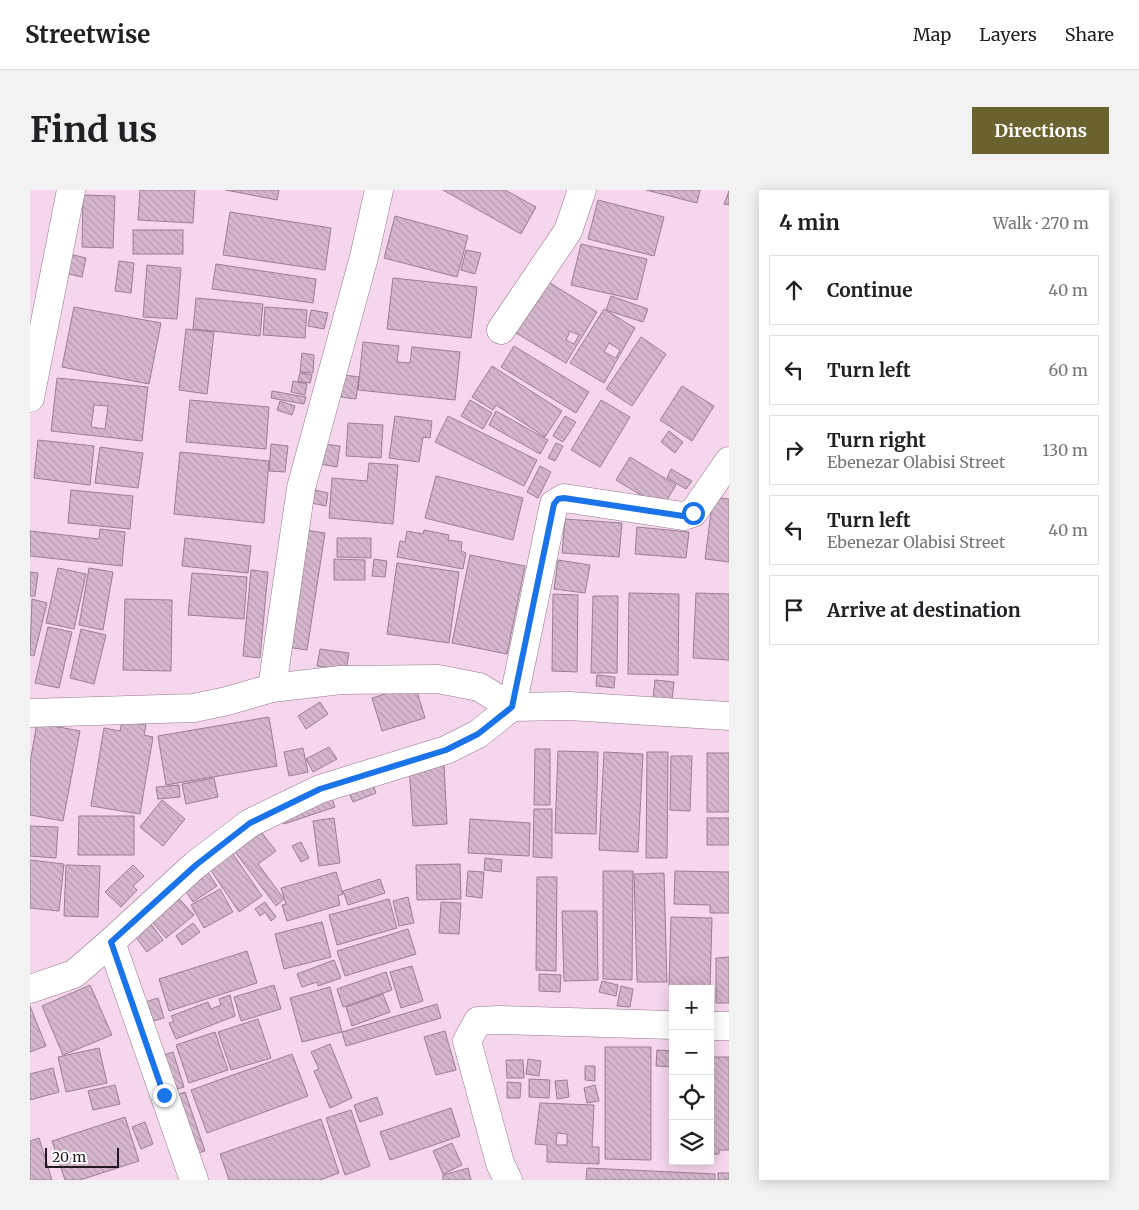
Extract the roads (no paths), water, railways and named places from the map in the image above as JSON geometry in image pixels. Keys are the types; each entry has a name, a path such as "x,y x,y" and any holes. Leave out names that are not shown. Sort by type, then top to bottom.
{"street":[{"path":"30,398 71,190"},
{"path":"272,688 301,488 364,257 379,190"},
{"path":"500,330 568,231 582,190"},
{"path":"30,989 74,974 196,865 250,823 320,789 446,750 478,734 512,707 554,504 558,499 564,498 683,516 693,513 729,461"},
{"path":"30,713 194,708 272,688 341,680 438,679 479,687 512,707 569,706 729,716"},
{"path":"111,942 194,1180"},
{"path":"508,1180 500,1163 467,1041 478,1021 669,1025"},
{"path":"714,1026 729,1026"}]}
